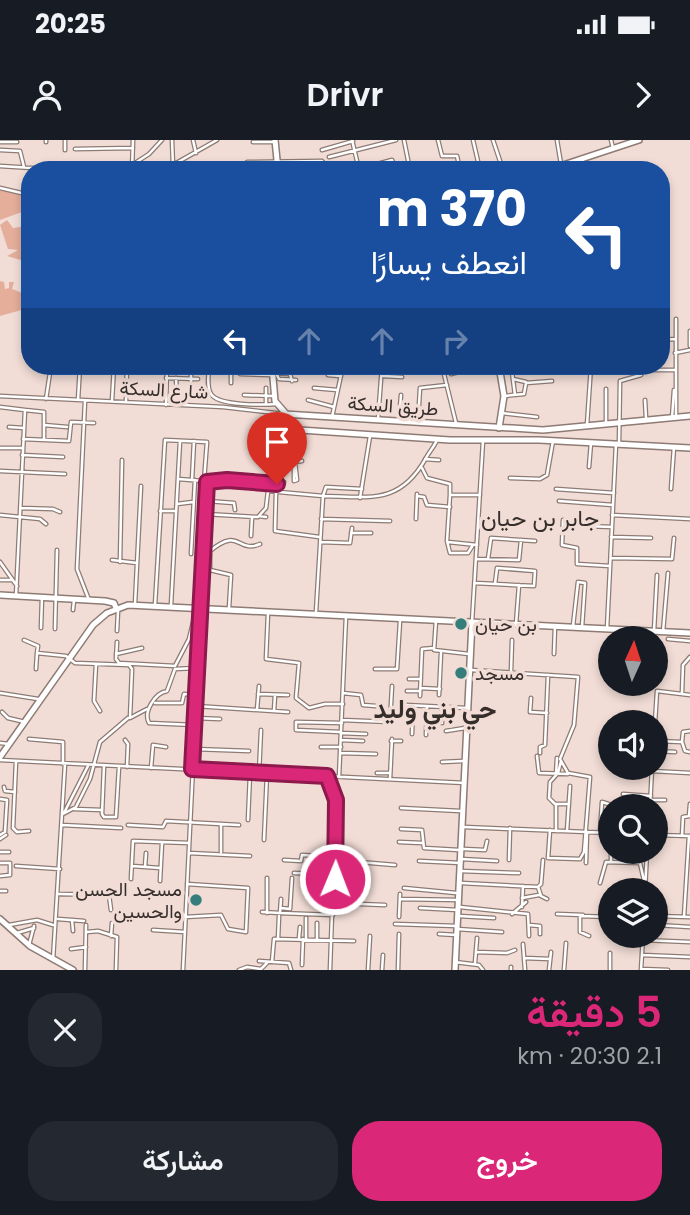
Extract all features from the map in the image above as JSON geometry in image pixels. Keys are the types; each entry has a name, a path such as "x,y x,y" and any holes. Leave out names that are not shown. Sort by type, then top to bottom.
{"main road":[{"path":"577,161 639,140"},
{"path":"276,141 278,161"},
{"path":"272,375 270,395 299,430 437,439 553,441 690,448"},
{"path":"499,428 504,396 500,375"},
{"name":"طريق السكة","path":"284,414 499,428 587,428 690,416"},
{"path":"0,595 89,600 115,606 135,604 268,609 598,628"},
{"path":"0,759 93,625 115,606"},
{"path":"455,970 473,623"},
{"path":"668,632 690,633"},
{"path":"0,919 29,945 74,970"}],"street":[{"path":"65,140 65,150"},
{"path":"132,161 133,140"},
{"path":"172,140 174,161"},
{"path":"194,140 196,153"},
{"path":"183,161 217,140"},
{"path":"374,140 375,145"},
{"path":"404,140 408,161"},
{"path":"438,140 442,156 456,155 457,161"},
{"path":"473,140 478,161"},
{"path":"493,140 500,161"},
{"path":"557,140 563,161"},
{"path":"611,140 613,148"},
{"path":"140,161 162,141"},
{"path":"253,142 276,141"},
{"path":"322,150 352,141 357,161"},
{"path":"329,157 396,141"},
{"path":"0,142 17,142"},
{"path":"75,149 132,148"},
{"path":"0,150 20,151 22,161"},
{"path":"0,166 21,167"},
{"path":"0,188 21,193"},
{"path":"674,418 676,319"},
{"path":"675,354 690,348 690,331"},
{"path":"670,339 675,339"},
{"path":"670,370 675,370"},
{"path":"46,399 50,375"},
{"path":"78,400 79,375"},
{"path":"112,401 113,375"},
{"path":"126,402 127,375"},
{"path":"166,375 166,405"},
{"path":"191,375 191,389"},
{"path":"209,375 209,389 214,398 222,402 277,404"},
{"path":"231,375 231,383"},
{"path":"274,375 277,379 294,381 291,375"},
{"path":"328,375 340,376 332,418"},
{"path":"444,375 456,426"},
{"path":"512,375 515,395"},
{"path":"587,428 590,375"},
{"path":"607,626 612,515 620,425 620,381 641,375"},
{"path":"377,422 383,376 402,377"},
{"path":"166,378 198,379"},
{"path":"176,378 177,397"},
{"path":"513,379 526,383 552,381"},
{"path":"504,396 525,393 526,383"},
{"path":"418,424 420,388 447,385"},
{"path":"266,388 270,395"},
{"path":"314,388 337,390"},
{"path":"606,389 606,426"},
{"path":"244,395 270,395"},
{"path":"265,404 270,395"},
{"path":"399,423 401,395"},
{"name":"شارع السكة","path":"0,396 284,414"},
{"path":"308,400 334,407"},
{"path":"645,400 646,422"},
{"path":"85,401 77,569 89,600"},
{"path":"0,407 44,412 44,440"},
{"path":"16,596 25,410"},
{"path":"502,413 537,417"},
{"path":"23,439 69,441 71,422 94,423"},
{"path":"284,474 288,430 292,422"},
{"path":"44,425 57,429 67,427"},
{"path":"9,427 24,428"},
{"path":"496,441 499,428"},
{"path":"288,430 299,430"},
{"path":"288,430 288,450"},
{"path":"288,430 295,436 292,456 295,460 295,475"},
{"path":"360,498 370,435"},
{"path":"258,516 266,508 268,491 379,498 395,491 422,468 437,439"},
{"path":"155,605 165,440 207,443 205,480 178,480"},
{"path":"171,606 180,441"},
{"path":"473,623 475,545 483,441"},
{"path":"510,478 540,479 547,475 553,441"},
{"path":"191,554 194,442"},
{"path":"589,467 591,443"},
{"path":"671,489 674,447"},
{"path":"0,448 23,449"},
{"path":"22,455 63,457"},
{"path":"267,456 284,457"},
{"path":"425,459 439,460"},
{"path":"120,562 122,460"},
{"path":"295,460 302,460"},
{"path":"422,468 425,476 450,484 448,542 451,554 468,553 475,545"},
{"path":"0,471 65,474"},
{"path":"183,970 207,482 284,482"},
{"path":"239,483 248,486"},
{"path":"135,604 141,486"},
{"path":"316,612 323,495 326,487 362,489"},
{"path":"556,489 614,493"},
{"path":"276,492 275,531 350,543 351,531 371,533"},
{"path":"416,519 417,495 424,497 427,505 450,506"},
{"path":"450,495 480,495"},
{"path":"207,501 234,503 235,510"},
{"path":"559,501 613,505"},
{"path":"177,505 193,502"},
{"path":"21,508 57,509 60,512"},
{"path":"160,511 176,512"},
{"path":"206,514 266,517"},
{"path":"0,515 40,519 46,524"},
{"path":"612,515 690,519"},
{"path":"251,536 252,517"},
{"path":"321,519 390,520"},
{"path":"563,520 562,545 577,548 577,564 610,566"},
{"path":"585,526 612,527"},
{"path":"611,537 651,538"},
{"path":"488,559 491,538 535,541"},
{"path":"611,558 671,560 674,538"},
{"path":"229,608 231,575 210,570 209,551 225,539 233,539 247,547 260,544"},
{"path":"476,559 519,560 522,540"},
{"path":"448,542 475,545"},
{"path":"55,629 57,550"},
{"path":"113,560 137,563"},
{"path":"0,562 17,586"},
{"path":"475,583 495,584 519,585 535,585 535,571 497,568 495,584"},
{"path":"664,626 668,573"},
{"path":"653,626 656,575"},
{"path":"0,580 12,580"},
{"path":"573,626 578,582 585,583 582,627"},
{"path":"516,624 519,585"},
{"path":"41,628 42,597"},
{"path":"73,610 74,599"},
{"path":"115,606 117,631"},
{"path":"117,642 116,654 119,663 175,666 189,639 199,606"},
{"path":"268,609 266,659 299,663 296,698 309,708 325,704 343,704"},
{"path":"339,777 346,614"},
{"path":"375,669 397,669 400,617"},
{"path":"435,648 436,620"},
{"path":"554,654 555,626"},
{"path":"668,639 690,641"},
{"path":"24,640 38,646 36,669"},
{"path":"511,672 512,640"},
{"path":"116,654 142,648"},
{"path":"420,692 422,649 435,648 441,653 471,654"},
{"path":"37,653 69,659 75,663 129,665 132,668 130,718"},
{"path":"439,695 441,653"},
{"path":"681,695 683,665 690,657"},
{"path":"96,664 94,701 100,711"},
{"path":"63,814 92,765 100,742 130,718 155,703 160,692 167,691 174,668 197,668"},
{"path":"471,670 578,679 574,725 559,759 556,774 550,782 549,798 555,804 556,831"},
{"path":"548,675 545,745 538,755 539,773 590,777 586,863"},
{"path":"409,679 421,679"},
{"path":"257,710 259,686"},
{"path":"296,730 298,721 390,722 392,687"},
{"path":"407,691 440,689"},
{"path":"656,710 657,691 690,695"},
{"path":"0,693 41,699"},
{"path":"343,693 361,695 363,705 376,706"},
{"path":"258,694 288,695"},
{"path":"155,703 182,703 183,695 196,695"},
{"path":"274,711 275,695"},
{"path":"531,698 530,712 547,713"},
{"path":"406,705 469,709"},
{"path":"196,706 288,712"},
{"path":"412,734 413,706"},
{"path":"426,735 427,707"},
{"path":"195,718 218,719 216,708"},
{"path":"442,708 442,723"},
{"path":"147,709 147,722 195,725"},
{"path":"2,712 8,718 25,722"},
{"path":"446,731 468,728"},
{"path":"290,729 366,734"},
{"path":"259,773 261,730"},
{"path":"690,731 683,732 682,742 685,751 690,752"},
{"path":"29,738 63,742 63,814 58,919 53,960"},
{"path":"125,740 128,744 127,767"},
{"path":"341,740 363,741"},
{"path":"390,779 391,740 401,741"},
{"path":"668,741 682,742"},
{"path":"0,743 9,744"},
{"path":"151,768 153,745 166,747"},
{"path":"321,747 341,747"},
{"path":"194,749 249,751"},
{"path":"668,752 675,752"},
{"path":"341,753 376,754"},
{"path":"0,759 16,762 465,783"},
{"path":"559,759 566,772 572,775"},
{"path":"442,762 466,761"},
{"path":"16,762 13,828 17,832 29,831"},
{"path":"74,809 93,774 92,765"},
{"path":"104,766 103,817 116,817 119,767"},
{"path":"668,770 690,772"},
{"path":"248,820 250,773"},
{"path":"377,773 390,773"},
{"path":"264,840 267,774"},
{"path":"327,776 336,800 330,970"},
{"path":"567,831 570,786"},
{"path":"4,787 5,791 15,792"},
{"path":"0,799 7,800 5,832 0,837"},
{"path":"555,804 569,804"},
{"path":"682,836 683,817 689,816 690,804"},
{"path":"401,808 464,811"},
{"path":"63,814 74,809 102,810"},
{"path":"128,825 163,827 166,821 239,825"},
{"path":"221,824 221,854"},
{"path":"62,825 121,828"},
{"path":"463,827 598,832"},
{"path":"509,860 510,828"},
{"path":"401,829 422,830 424,848 485,850 487,841"},
{"path":"550,830 548,858 551,860 579,860 584,852 587,832"},
{"path":"0,837 6,835"},
{"path":"668,835 690,836 684,917"},
{"path":"131,879 133,841 189,843"},
{"path":"160,881 162,842"},
{"path":"400,842 422,843"},
{"path":"0,852 9,852"},
{"path":"145,867 146,853"},
{"path":"189,853 250,856"},
{"path":"284,860 301,861 302,855 395,865"},
{"path":"419,861 497,860"},
{"path":"543,860 538,887 540,895 547,899"},
{"path":"0,863 10,863 11,866 10,875 0,876"},
{"path":"16,866 60,869"},
{"path":"132,866 161,868"},
{"path":"460,871 519,873"},
{"path":"281,908 290,909 293,875 359,881"},
{"path":"267,878 267,912"},
{"path":"460,883 538,887"},
{"path":"150,914 221,915 228,929 246,932 248,888 187,884"},
{"path":"522,906 523,886"},
{"path":"404,888 459,893"},
{"path":"0,891 6,891"},
{"path":"59,894 109,895 111,910"},
{"path":"522,898 540,895"},
{"path":"399,917 400,896 494,918"},
{"path":"278,939 281,900"},
{"path":"512,914 526,902"},
{"path":"333,903 385,905"},
{"path":"421,908 528,914 529,936"},
{"path":"262,912 285,920"},
{"path":"557,914 598,916"},
{"path":"280,917 333,915"},
{"path":"583,915 580,932 589,936"},
{"path":"668,916 690,917"},
{"path":"302,965 306,918"},
{"path":"58,919 85,923 85,970"},
{"path":"72,920 73,930"},
{"path":"7,926 30,921 53,925"},
{"path":"111,936 112,923"},
{"path":"317,923 317,939"},
{"path":"395,924 502,932"},
{"path":"529,925 540,926 540,934"},
{"path":"668,926 690,927"},
{"path":"15,933 34,927 29,945"},
{"path":"300,927 303,939"},
{"path":"153,930 185,932"},
{"path":"439,934 457,930"},
{"path":"87,932 117,938 116,970"},
{"path":"398,970 399,934"},
{"path":"368,970 370,936"},
{"path":"475,964 477,938"},
{"path":"239,970 247,967 261,969 270,962 272,940 354,941"},
{"path":"668,941 690,942"},
{"path":"564,970 566,943"},
{"path":"523,944 525,970"},
{"path":"71,949 86,947"},
{"path":"642,948 641,969 668,970"},
{"path":"476,952 507,953 515,950"},
{"path":"549,970 551,952"},
{"path":"610,953 610,970"},
{"path":"382,970 383,955"},
{"path":"642,955 690,957"},
{"path":"524,958 550,959"},
{"path":"259,961 289,963 290,970"},
{"path":"455,962 475,964 483,970"}],"shaded area":[{"path":"0,188 21,194 21,212 0,220"},
{"path":"7,220 13,228 21,227 21,260 7,256 18,250 8,249 0,225"},
{"path":"0,281 4,282 5,289 9,288 9,282 14,282 12,289 21,292 21,310 0,316"}],"place":[{"name":"بن حيان","path":"461,624"},
{"name":"مسجد","path":"461,673"},
{"name":"مسجد الحسن والحسين","path":"196,900"}],"district":[{"name":"جابر بن حيان","path":"540,518"},
{"name":"حي بني وليد","path":"435,709"}],"route":[{"path":"277,484 227,480 207,482 192,769 327,776 336,800 335,879"}]}
